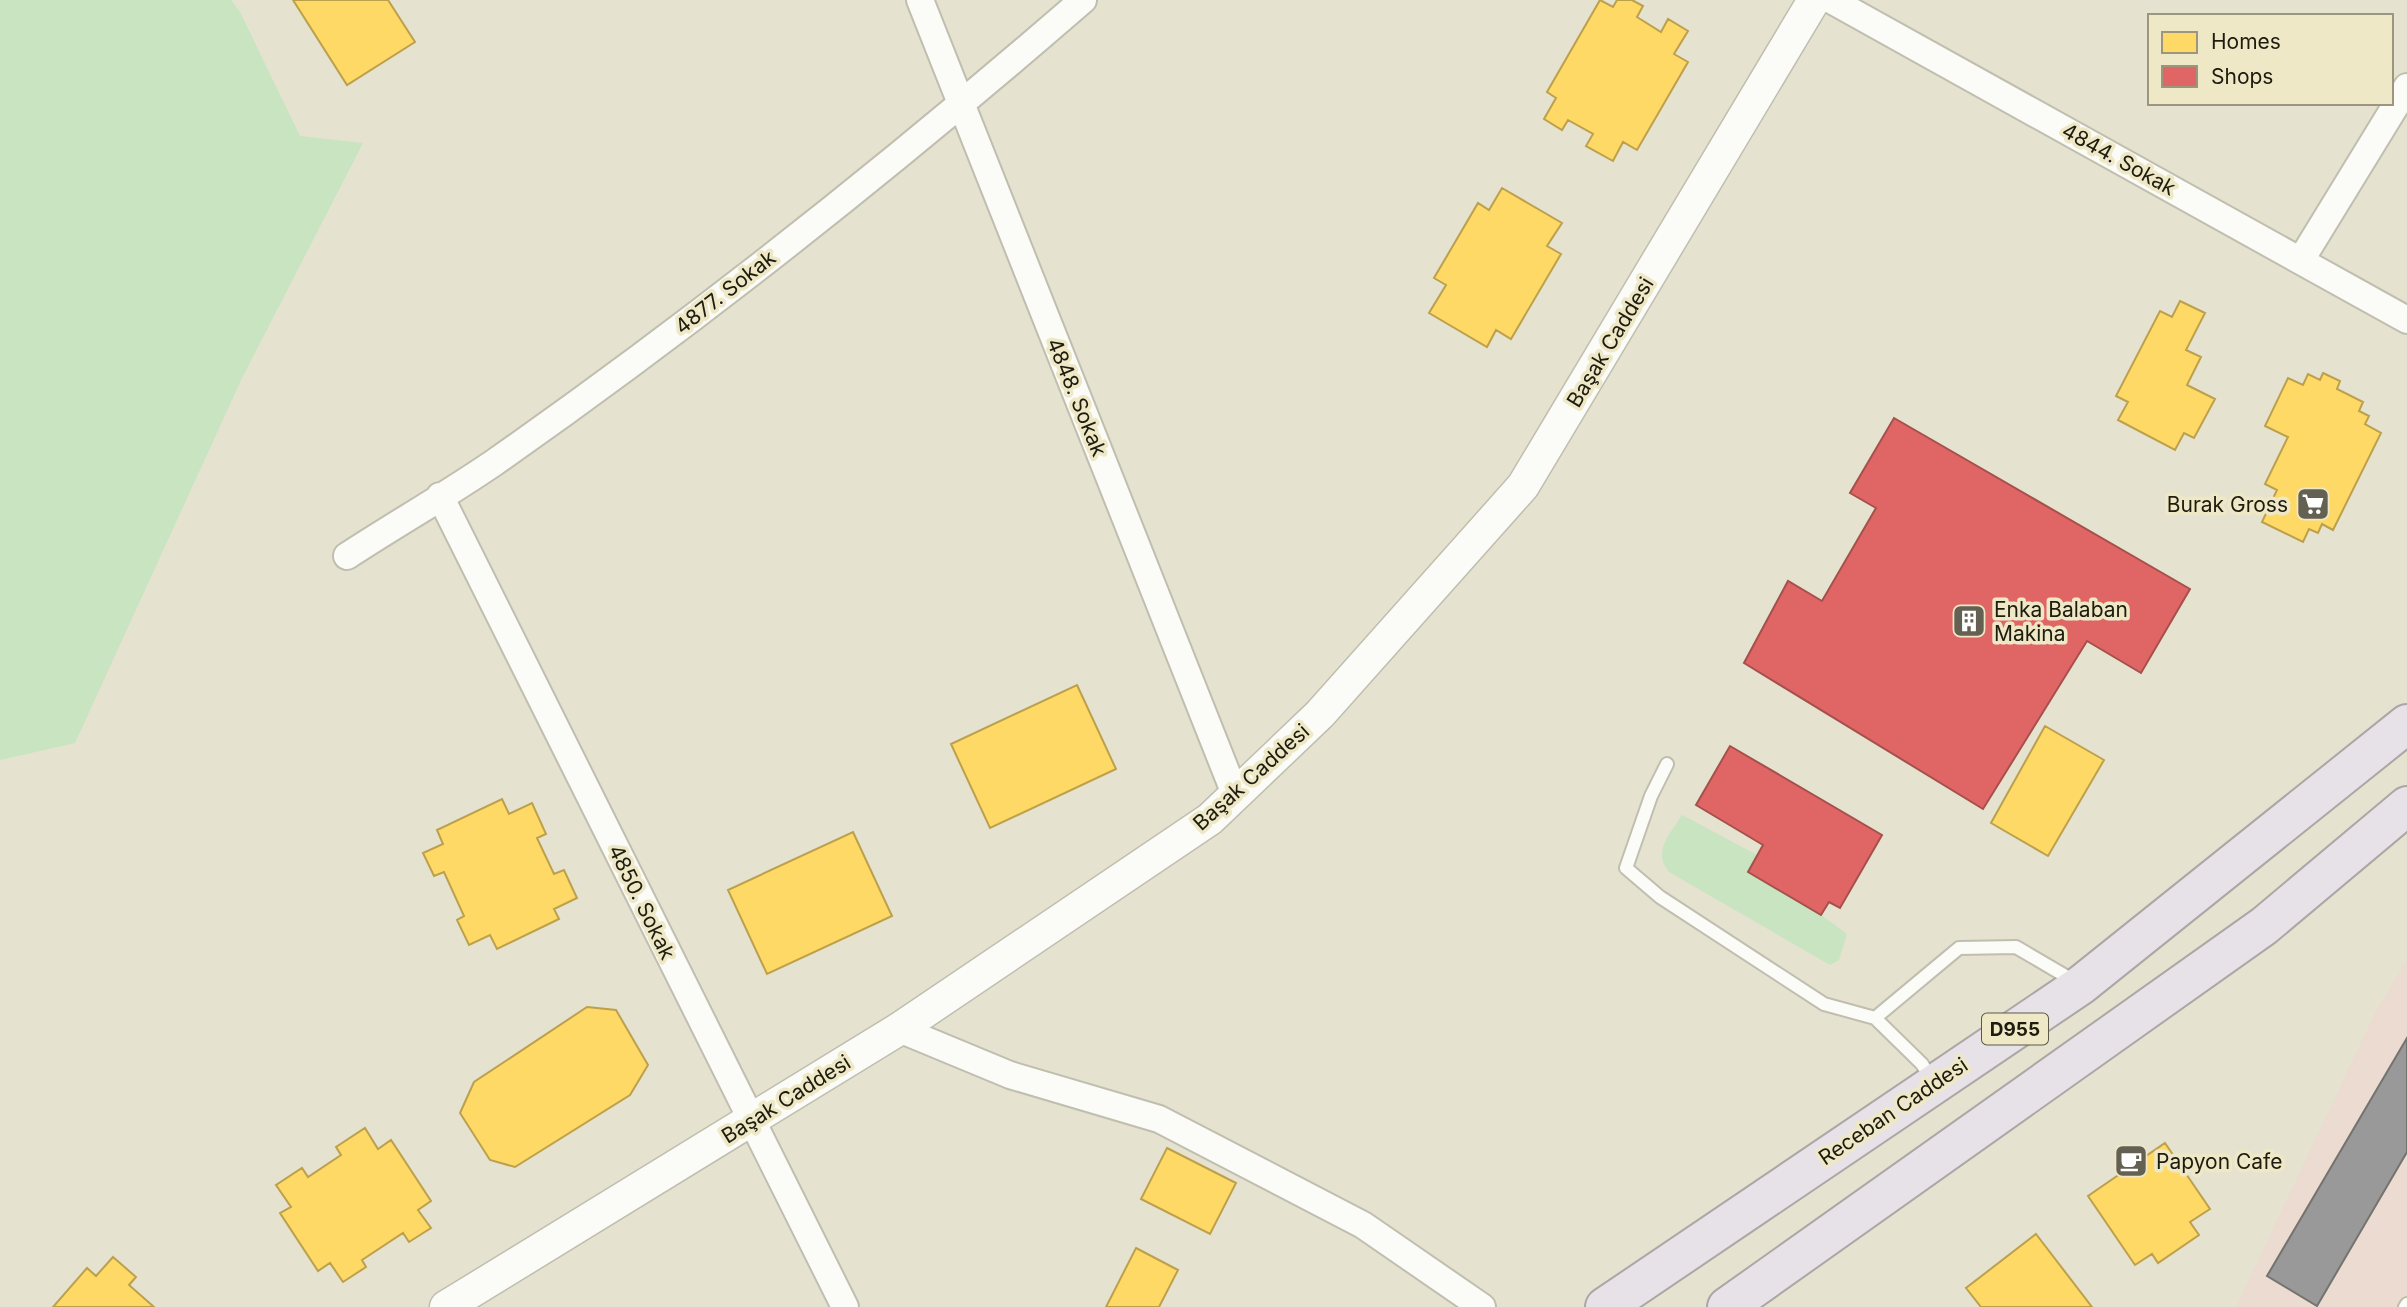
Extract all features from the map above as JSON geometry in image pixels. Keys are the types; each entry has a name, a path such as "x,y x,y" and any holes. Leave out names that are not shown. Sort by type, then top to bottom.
{"highway":[{"name":"Receban Caddesi","path":"1605,1307 2081,985 2407,724"},
{"name":"D955","path":"1727,1307 2264,926 2407,806"}],"street":[{"name":"4848. Sokak","path":"920,0 1235,794"},
{"name":"4877. Sokak","path":"347,556 493,463 707,307 961,106 1083,0"},
{"name":"Başak Caddesi","path":"446,1307 899,1029 1210,819 1320,714 1522,486 1814,0"},
{"name":"4844. Sokak","path":"1831,0 2407,320"},
{"path":"2301,260 2407,87"},
{"name":"4850. Sokak","path":"440,496 845,1307"},
{"path":"899,1029 1010,1075 1159,1119 1363,1225 1482,1307"}],"lane":[{"path":"1668,764 1651,796 1626,868 1660,897 1824,1004 1875,1018 1922,1063 1933,1083"},
{"path":"1875,1018 1959,948 2017,947 2081,985"}],"shaded area":[{"path":"2407,960 2407,1307 2236,1307 2375,1013"}],"green space":[{"path":"0,0 231,0 240,12 300,136 363,143 242,378 75,743 0,760"},
{"path":"1682,815 1757,855 1748,872 1821,915 1847,934 1839,960 1830,965 1669,872 1664,864 1662,850"}],"building: Homes":[{"path":"293,0 388,0 415,42 347,85"},
{"path":"1600,0 1613,7 1617,0 1632,0 1643,6 1637,17 1661,32 1668,19 1688,31 1674,54 1688,62 1637,150 1623,142 1613,161 1586,146 1593,134 1568,120 1562,130 1544,119 1556,98 1547,92"},
{"path":"1502,188 1562,223 1547,246 1561,254 1511,339 1496,330 1487,347 1429,313 1446,285 1434,278 1478,203 1489,210"},
{"path":"2180,301 2205,313 2186,350 2201,357 2187,385 2215,399 2194,438 2184,433 2175,450 2118,420 2128,402 2116,396 2160,311 2172,317"},
{"path":"2323,373 2340,381 2337,389 2363,402 2359,411 2369,416 2365,424 2381,433 2333,530 2322,524 2318,533 2309,529 2303,542 2262,522 2277,490 2265,484 2288,437 2265,426 2288,378 2303,385 2308,374 2320,380"},
{"path":"1077,685 1116,769 990,828 951,744"},
{"path":"2045,726 2104,760 2048,856 1991,823"},
{"path":"502,799 509,814 532,803 546,834 537,838 554,874 564,870 577,898 554,909 559,919 497,949 490,935 469,945 457,920 464,916 444,872 434,876 423,853 443,844 437,830"},
{"path":"853,832 892,916 767,974 728,890"},
{"path":"587,1007 616,1010 648,1065 630,1095 515,1167 490,1160 460,1113 474,1082"},
{"path":"365,1128 378,1149 391,1140 431,1201 418,1210 431,1228 409,1242 403,1233 362,1260 366,1267 343,1282 330,1263 318,1271 280,1213 291,1207 276,1185 302,1168 308,1177 341,1155 336,1147"},
{"path":"2165,1143 2210,1209 2190,1222 2199,1235 2158,1263 2152,1254 2135,1265 2088,1196"},
{"path":"1167,1148 1236,1183 1210,1234 1141,1199"},
{"path":"2036,1234 2092,1307 1981,1307 1966,1288"},
{"path":"1136,1248 1178,1270 1159,1307 1106,1307"},
{"path":"113,1257 136,1277 129,1285 154,1307 53,1307 87,1268 96,1276"}],"building: Shops":[{"name":"Enka Balaban Makina","path":"1894,418 2190,589 2141,673 2087,641 1983,809 1744,663 1788,581 1822,601 1876,508 1850,493"},
{"path":"1730,746 1882,835 1840,908 1829,902 1821,915 1748,872 1763,845 1696,805"}],"building: Industry":[{"path":"2407,1038 2407,1152 2317,1306 2267,1276"}],"place":[{"name":"Burak Gross","path":"2313,504"},
{"name":"Enka Balaban Makina","path":"1969,621"},
{"name":"Papyon Cafe","path":"2131,1161"}]}
